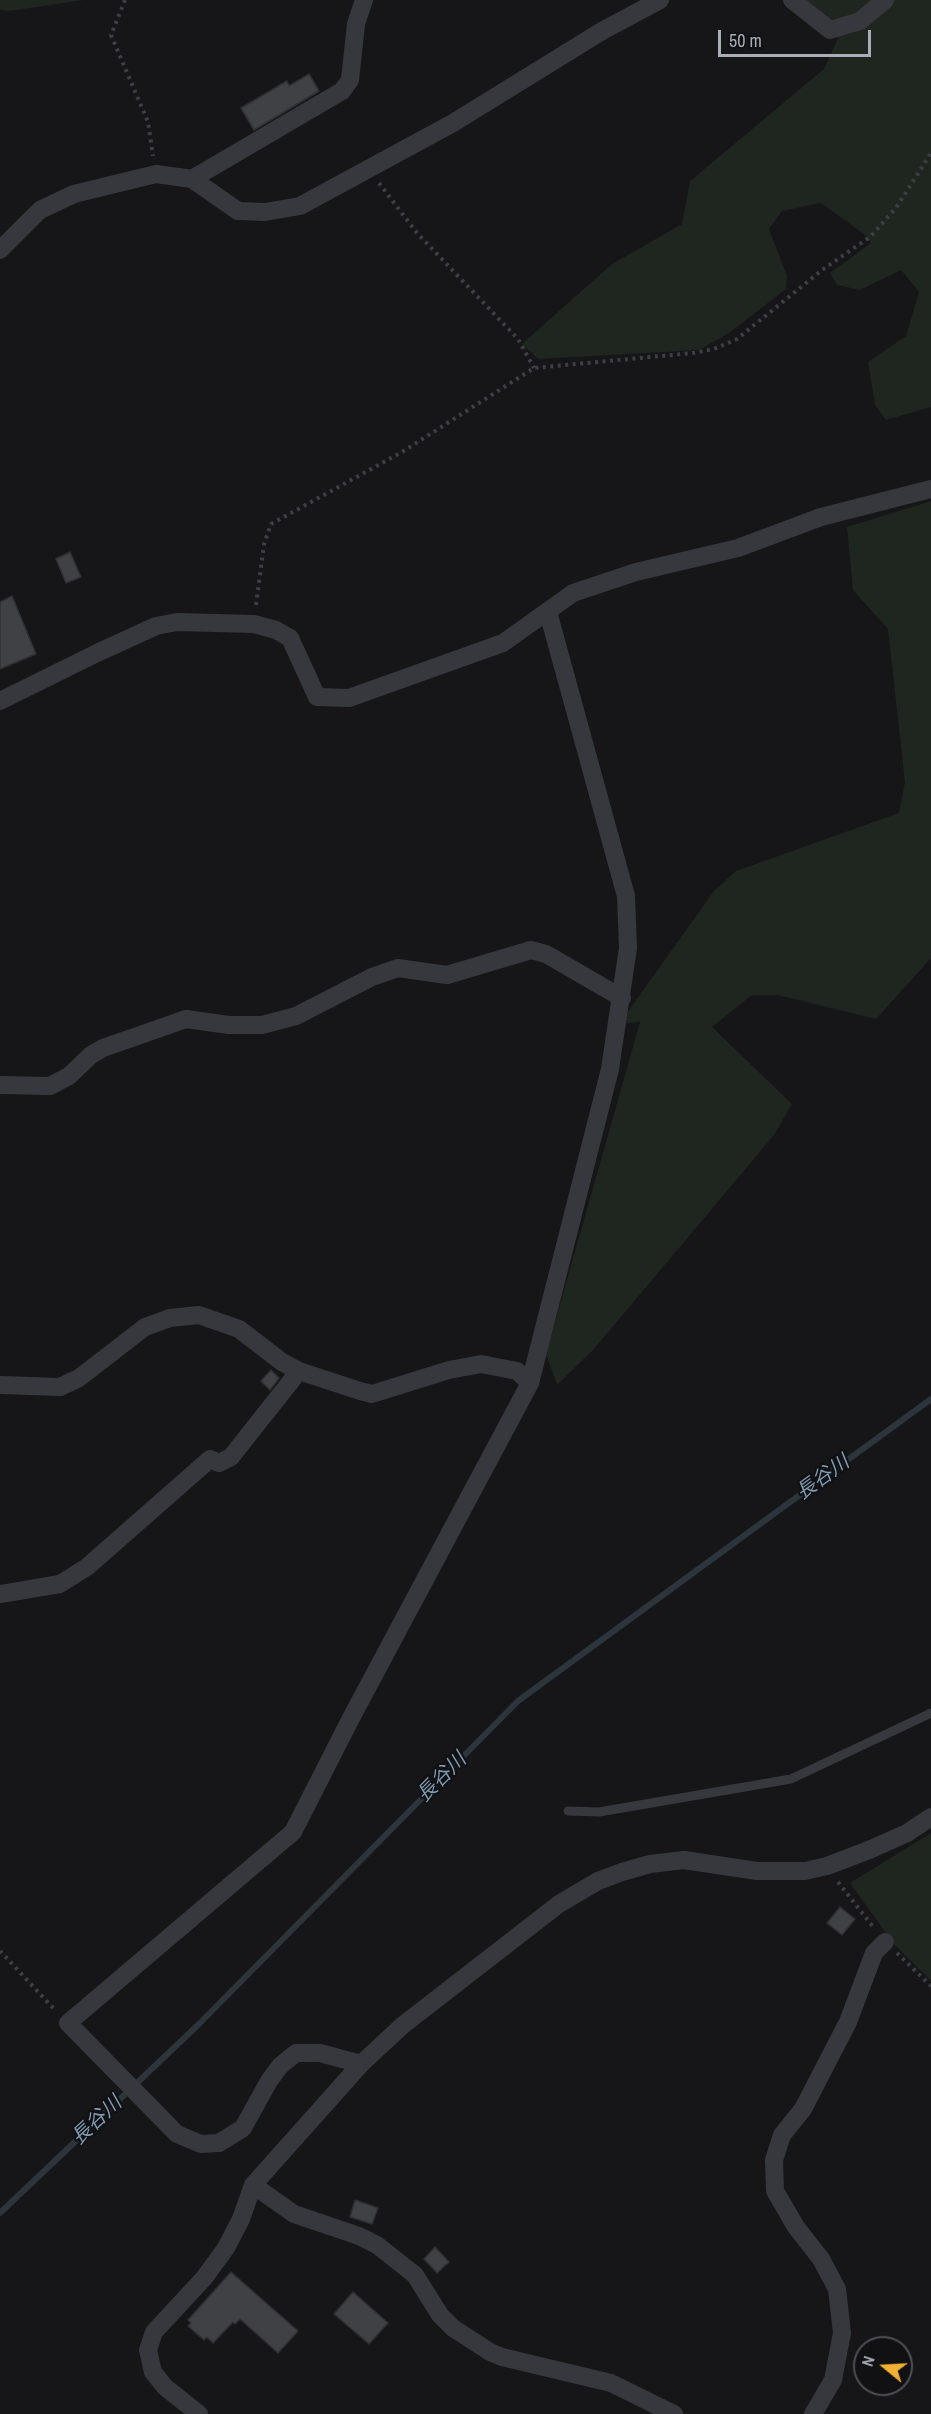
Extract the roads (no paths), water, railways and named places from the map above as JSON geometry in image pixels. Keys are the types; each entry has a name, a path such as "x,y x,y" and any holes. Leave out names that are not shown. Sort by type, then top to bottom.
{"street":[{"path":"192,179 342,91 350,80 356,24 363,0"},
{"path":"0,250 40,210 48,206 74,194 156,174 192,179 238,211 265,212 300,206 453,123 602,31 660,0"},
{"path":"792,0 830,30 860,21 885,0"},
{"path":"0,701 156,626 177,622 254,624 276,630 290,638 317,697 349,698 503,643 573,593 636,572 738,548 820,517 931,489"},
{"path":"361,2064 320,2053 296,2053 280,2066 268,2081 243,2128 219,2143 201,2145 177,2134 68,2023 293,1832 350,1719 530,1383 610,1069 628,948 626,896 548,612"},
{"path":"0,1084 50,1086 69,1076 91,1055 103,1048 186,1019 229,1025 262,1025 296,1016 372,977 398,968 447,975 531,950 546,954 622,998"},
{"path":"0,1385 60,1387 79,1378 145,1327 170,1318 199,1316 239,1329 282,1362 299,1371 372,1394 449,1370 481,1364 517,1371 530,1383"},
{"path":"0,1594 60,1584 87,1568 210,1459 219,1463 231,1457 299,1371"},
{"path":"199,2414 165,2387 153,2372 148,2350 154,2332 204,2278 226,2248 241,2219 254,2185 361,2064 403,2025 559,1904 598,1881 650,1864 684,1860 757,1870 805,1871 827,1866 869,1850 907,1833 931,1817"},
{"path":"813,2414 833,2379 842,2332 837,2289 821,2259 795,2227 775,2191 774,2160 782,2135 802,2109 848,2022 874,1953 885,1942"},
{"path":"254,2185 294,2214 359,2236 377,2245 415,2275 440,2315 453,2328 490,2352 611,2384 674,2414"}],"lane":[{"path":"568,1811 599,1812 791,1779 931,1713"}],"waterway":[{"name":"長谷川","path":"0,2213 199,2024 518,1701 931,1399"}]}
